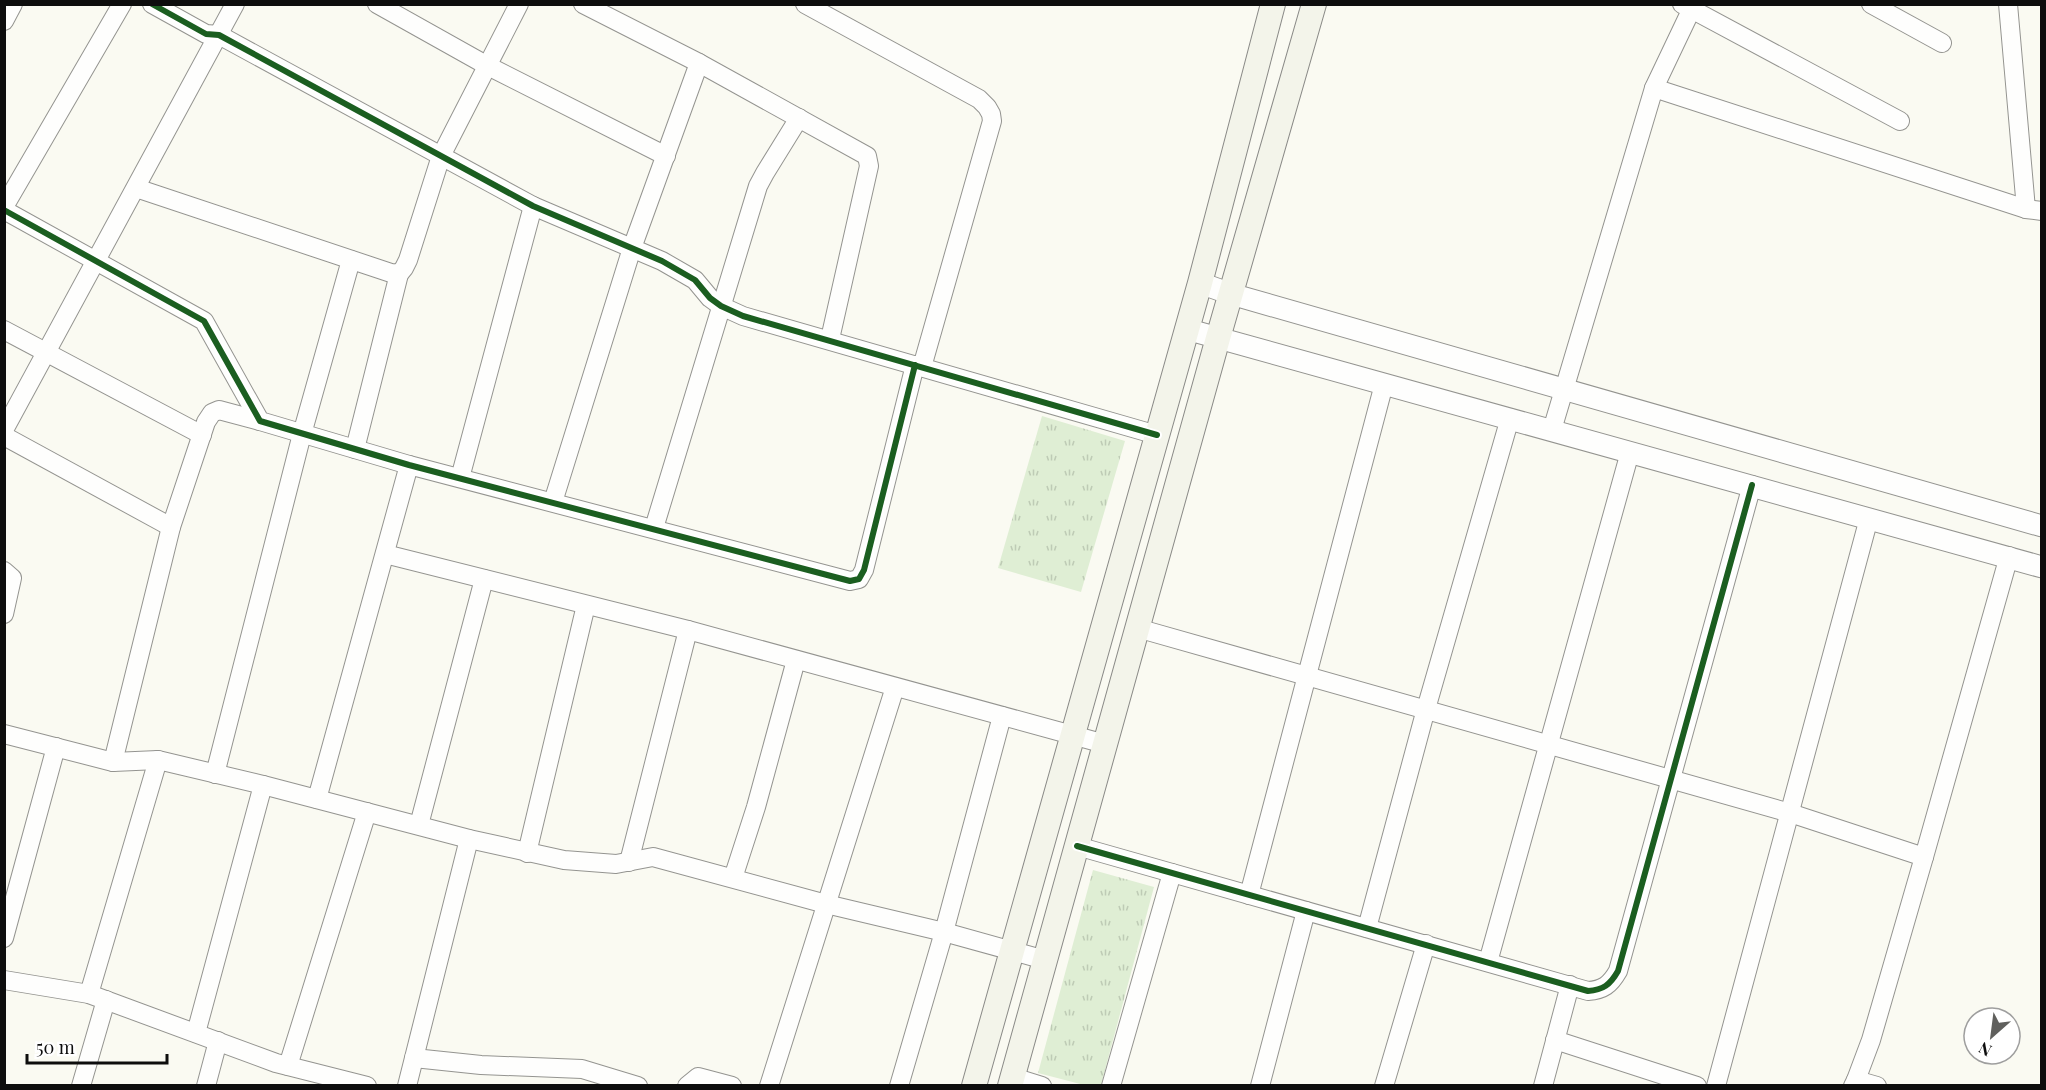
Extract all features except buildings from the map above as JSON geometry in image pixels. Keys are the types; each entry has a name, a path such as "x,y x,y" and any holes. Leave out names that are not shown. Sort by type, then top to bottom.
{"main road":[{"path":"974,1086 1200,283 1273,4"},
{"path":"1011,1081 1218,338 1314,4"}],"street":[{"path":"4,21 14,4"},
{"path":"122,4 4,208 204,321 260,421"},
{"path":"152,4 206,34 219,35 533,206 662,261 695,280 710,298 721,306 743,316 830,339 1157,435"},
{"path":"4,430 235,4"},
{"path":"377,4 486,65 666,156"},
{"path":"356,449 399,274 408,260 441,156 519,4"},
{"path":"584,4 699,63 861,152 869,160 830,339"},
{"path":"113,762 171,527 206,422 212,413 219,410 410,465 850,581 859,579 864,570 919,366 992,121 991,114 979,99 805,4"},
{"path":"1872,4 1942,43"},
{"path":"1654,88 2034,210 2008,4"},
{"path":"1552,430 1654,88 1689,6 1900,121"},
{"path":"553,502 632,248 699,63"},
{"path":"654,528 758,186 799,118"},
{"path":"136,188 399,274"},
{"path":"460,478 533,206"},
{"path":"215,774 302,434 351,260"},
{"path":"1200,283 1563,390 2042,526"},
{"path":"1186,329 2042,567"},
{"path":"4,330 202,435"},
{"path":"1249,895 1384,384"},
{"path":"1367,928 1426,709 1510,418"},
{"path":"4,436 171,527"},
{"path":"1488,962 1630,452"},
{"path":"317,799 410,465"},
{"path":"1077,846 1588,991 1601,990 1612,982 1618,971 1752,485"},
{"path":"1716,1086 1869,518"},
{"path":"385,554 688,630 1105,744"},
{"path":"1877,1086 1854,1083 1871,1040 2009,556"},
{"path":"4,571 12,578 4,614"},
{"path":"419,825 484,579"},
{"path":"527,853 586,605"},
{"path":"1137,628 1790,813 1924,858"},
{"path":"629,862 688,630"},
{"path":"733,878 759,796 796,660"},
{"path":"769,1086 895,687"},
{"path":"899,1086 944,932 1002,716"},
{"path":"4,734 113,762 158,760 527,853 564,860 616,864 653,857 1045,960"},
{"path":"4,938 56,747"},
{"path":"81,1086 97,997 158,760"},
{"path":"196,1033 264,785"},
{"path":"288,1066 367,812"},
{"path":"407,1086 469,839"},
{"path":"1111,1086 1172,873"},
{"path":"1260,1086 1306,911"},
{"path":"1384,1086 1426,944"},
{"path":"4,980 97,997 288,1066 312,1079 367,1086"},
{"path":"1543,1086 1570,985"},
{"path":"1555,1040 1697,1086"},
{"path":"206,1086 218,1041"},
{"path":"414,1058 481,1065 582,1069 638,1086"},
{"path":"687,1086 698,1077 732,1086"},
{"path":"1011,1081 1042,1086"}],"green space":[{"path":"1042,416 1125,441 1081,592 998,568"},
{"path":"1093,870 1154,887 1101,1085 1084,1085 1038,1073"}],"cycle path":[{"path":"152,4 206,34 219,35 533,206 662,261 695,280 710,298 721,306 743,316 1157,435"},
{"path":"4,210 204,321 260,421 409,465 850,581 859,579 864,570 915,365"},
{"path":"1077,846 1588,991 1602,988 1618,971 1752,485"}]}
